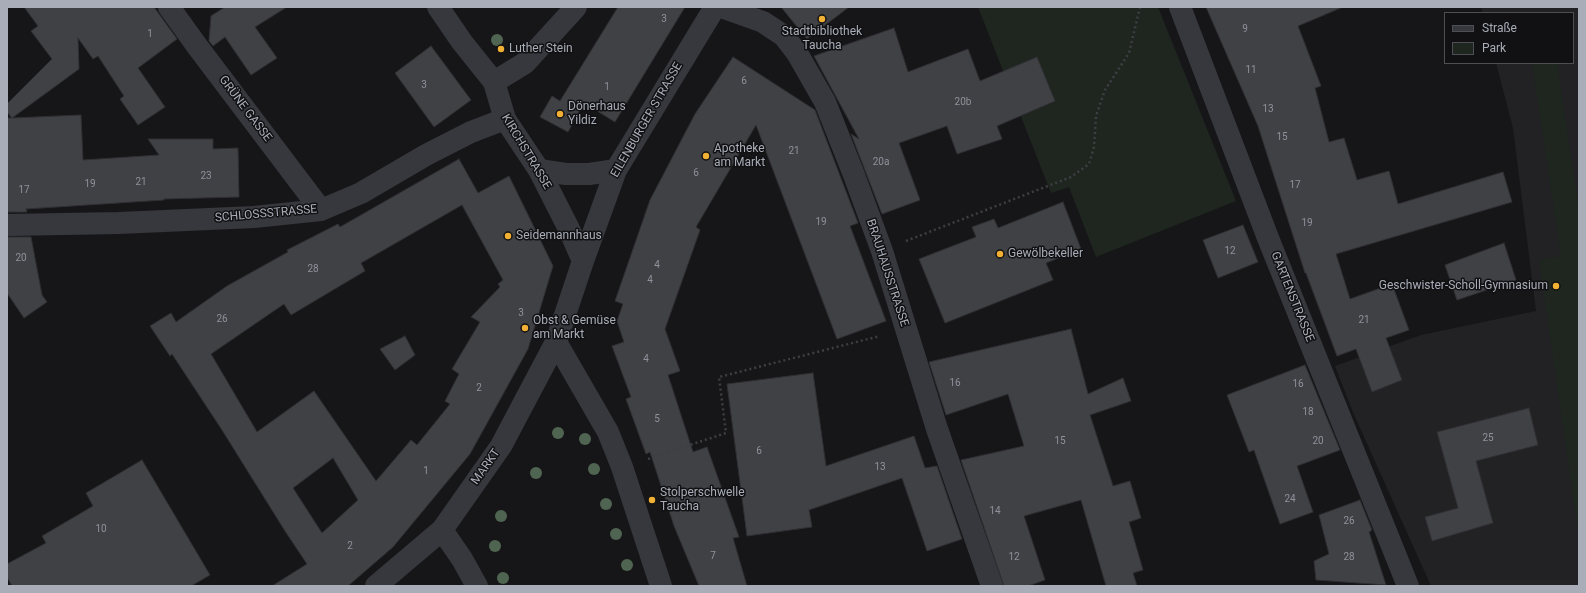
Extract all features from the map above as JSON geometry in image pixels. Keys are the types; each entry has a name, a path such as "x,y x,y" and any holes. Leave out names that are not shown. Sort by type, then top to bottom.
{"street":[{"name":"GRÜNE GASSE","path":"169,7 321,210"},
{"name":"KIRCHSTRASSE","path":"438,7 462,42 494,82 504,119 540,170 583,261"},
{"path":"494,82 525,63 576,7"},
{"name":"EILENBURGER STRASSE","path":"583,261 616,170 715,7"},
{"name":"BRAUHAUSSTRASSE","path":"721,7 763,22 784,36 798,53 825,102 882,251 937,429 992,586"},
{"name":"GARTENSTRASSE","path":"1180,7 1271,246 1408,586"},
{"name":"SCHLOSSSTRASSE","path":"7,225 119,223 246,217 321,210 361,193 426,155 471,132 504,119"},
{"path":"540,170 566,174 581,174 616,170"},
{"name":"MARKT","path":"376,586 442,530 501,446 556,342 583,261"},
{"path":"556,342 608,432 622,467 661,586"},
{"path":"442,530 462,559 477,586"}],"path":[{"path":"882,251 1071,177 1089,164 1094,147 1096,116 1105,90 1129,53 1140,7"},
{"path":"622,467 726,433 719,377 906,329"}],"shaded area":[{"path":"1481,7 1579,7 1579,586 1431,586 1352,410 1335,366 1421,335 1536,311 1513,128 1496,64 1574,64 1574,12 1483,12"}],"green space":[{"path":"978,7 1158,7 1236,201 1096,257 1069,187 1051,193"},
{"path":"1532,64 1557,64 1579,209 1579,539 1539,260 1561,256"}],"building":[{"path":"24,7 154,7 177,39 138,68 165,107 138,125 120,99 124,96 98,56 93,59 78,38 79,69 12,118 7,112 7,104 52,59 31,31 38,26"},
{"path":"225,7 287,7 255,27 277,58 251,75 225,37 213,46 209,41 211,16"},
{"path":"618,7 685,7 615,122 584,103 568,132 540,117 552,96 560,101"},
{"path":"781,7 849,7 807,39"},
{"path":"1206,7 1343,7 1298,26 1321,86 1315,88 1329,142 1344,138 1357,180 1389,171 1398,204 1503,172 1512,202 1336,254 1350,299 1392,284 1409,330 1386,338 1402,380 1372,392 1356,349 1337,356 1305,273 1258,126"},
{"path":"894,28 908,72 968,49 980,81 1037,57 1055,101 997,126 1002,139 957,154 947,126 899,143 920,200 882,214 851,134 859,139 814,56"},
{"path":"431,46 471,100 434,127 395,73"},
{"path":"733,57 815,110 858,223 850,226 886,321 837,339 756,125 696,227 700,230 665,329 680,371 668,375 693,452 707,447 739,537 733,538 747,586 699,586 674,526 650,452 646,454 626,399 631,397 612,346 624,342 617,321 623,304 615,301 650,200 695,114"},
{"path":"81,115 83,160 159,155 148,139 213,139 213,149 238,148 239,197 164,199 26,209 27,212 7,212 7,118"},
{"path":"459,159 478,193 509,176 553,266 528,349 470,454 393,547 348,586 272,586 307,564 172,354 170,356 150,326 171,313 176,322 227,286 288,252 287,250 338,224 340,227","holes":["462,205 503,280 498,284 500,287 471,317 480,322 452,369 459,374 445,401 450,404 417,445 411,440 376,481 314,391 257,432 211,354 284,304 291,315 365,271 361,263","333,458 358,500 322,533 293,488"]},
{"name":"Gewölbekeller","path":"1063,202 1081,249 1046,263 1053,280 945,323 919,259 976,237 972,227 994,219 998,228"},
{"path":"1243,225 1258,262 1218,278 1203,240"},
{"path":"7,237 31,237 42,295 47,302 24,318 7,293"},
{"path":"1504,243 1516,280 1457,300 1445,265"},
{"path":"1071,329 1088,394 1123,378 1131,401 1090,415 1113,486 1130,481 1141,518 1129,522 1143,570 1133,573 1137,586 1106,586 1081,500 1024,516 1045,580 1028,586 1004,586 961,460 1024,446 1008,394 946,415 929,362"},
{"path":"405,336 415,355 395,370 380,349"},
{"path":"1305,365 1340,450 1297,466 1313,512 1280,524 1254,450 1249,452 1227,395"},
{"path":"813,373 826,466 914,436 925,468 937,466 962,539 927,551 902,478 809,510 812,527 747,536 727,384"},
{"path":"1529,408 1538,445 1476,461 1493,523 1432,541 1425,517 1458,508 1437,432"},
{"path":"142,460 210,575 191,586 12,586 7,577 7,564 46,543 42,536 93,506 86,493"},
{"path":"1360,500 1372,530 1369,532 1386,585 1316,580 1314,561 1329,554 1319,515"}],"place":[{"name":"Stadtbibliothek Taucha","path":"822,19"},
{"name":"Luther Stein","path":"501,49"},
{"name":"Dönerhaus Yildiz","path":"560,114"},
{"name":"Apotheke am Markt","path":"706,156"},
{"name":"Seidemannhaus","path":"508,236"},
{"name":"Gewölbekeller","path":"1000,254"},
{"name":"Geschwister-Scholl-Gymnasium","path":"1556,286"},
{"name":"Obst & Gemüse am Markt","path":"525,328"},
{"name":"Stolperschwelle Taucha","path":"652,500"}]}
